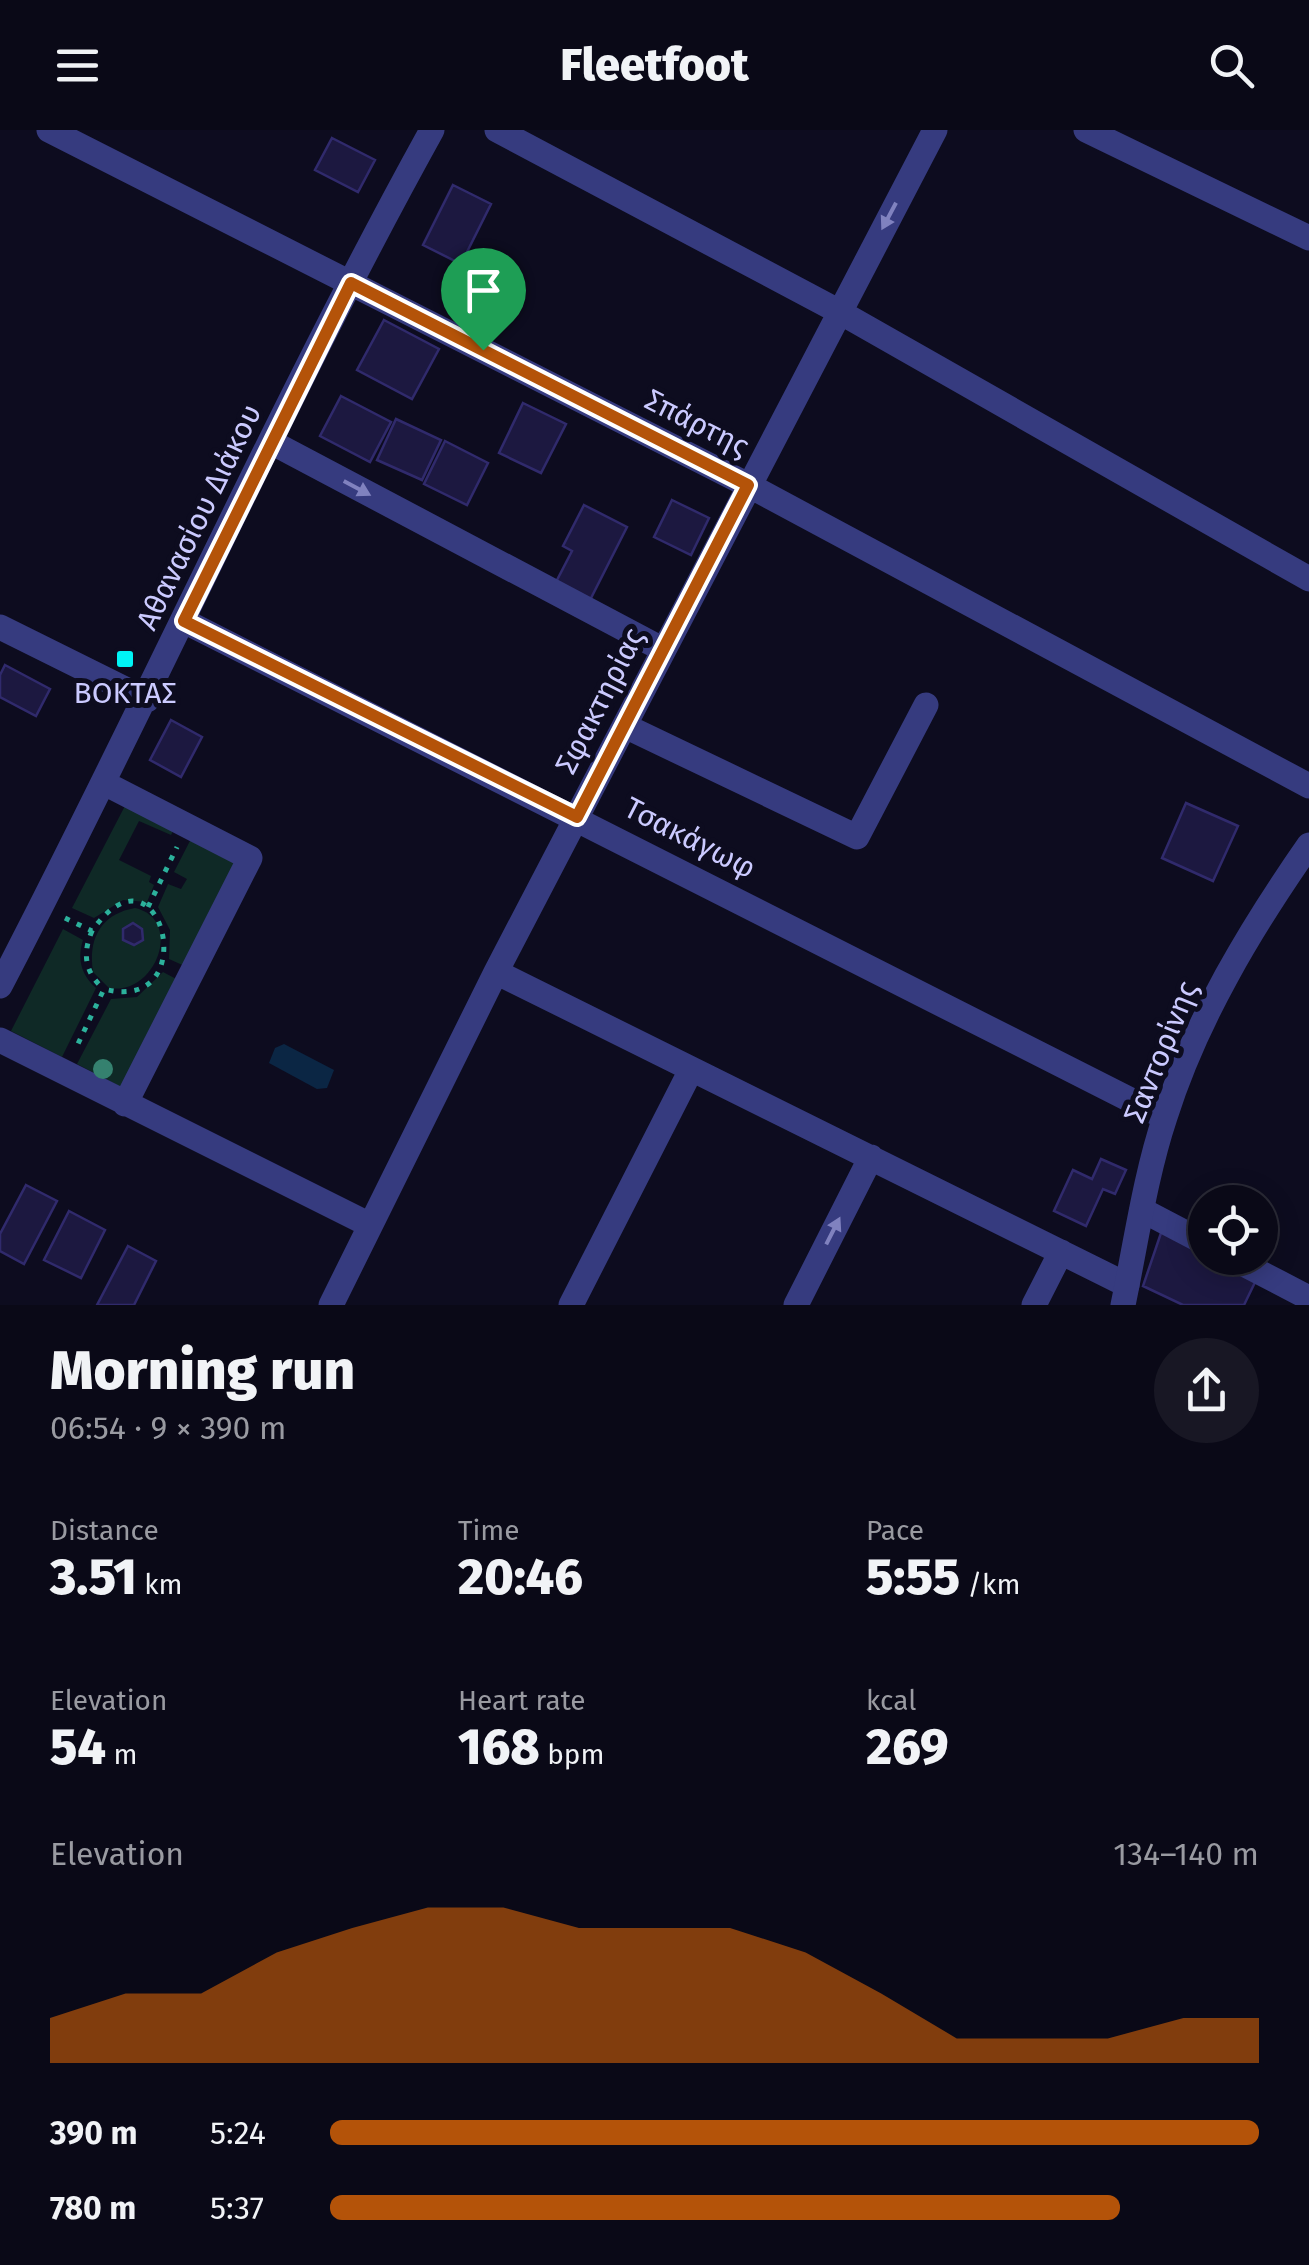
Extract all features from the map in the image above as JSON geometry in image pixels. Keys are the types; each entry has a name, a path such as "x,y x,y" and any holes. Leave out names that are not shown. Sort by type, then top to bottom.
{"street":[{"name":"Σπάρτης","path":"49,130 82,137 351,283 748,485 1309,786"},
{"name":"Αθανασίου Διάκου","path":"0,986 106,784 271,442 432,130"},
{"path":"497,130 838,311 1309,579"},
{"path":"1086,130 1309,238"},
{"name":"Σφακτηρίας","path":"331,1305 496,972 928,132"},
{"path":"271,442 662,649"},
{"name":"Τσακάγωφ","path":"184,621 1164,1117"},
{"path":"0,627 147,700"},
{"path":"625,726 857,837 926,705"},
{"path":"106,784 250,858 125,1104"},
{"name":"Σαντορίνης","path":"1125,1295 1164,1117 1198,1033 1258,918 1309,844"},
{"path":"496,972 1061,1252 1125,1295"},
{"path":"0,1040 370,1225"},
{"path":"571,1305 692,1070"},
{"path":"796,1305 871,1158"},
{"path":"1142,1210 1188,1234"},
{"path":"1034,1305 1061,1252"},
{"path":"1265,1275 1309,1298"}],"path":[{"path":"148,907 188,826"},
{"path":"42,906 92,931"},
{"path":"120,906 148,907 161,920 166,935 158,968 150,980 133,990 104,989 88,968 86,949 92,931 106,914 120,906"},
{"path":"64,1073 104,989"}],"green space":[{"path":"127,802 176,825 171,835 139,821 119,860 151,876 149,882 154,885 147,902 123,900 94,918 72,908"},
{"path":"193,835 243,859 189,968 169,959 170,930 158,907 168,884 181,889 187,879 174,872"},
{"path":"135,908 150,915 158,926 158,955 140,980 126,987 109,988 93,972 95,939 105,922"},
{"path":"63,929 83,940 82,966 96,988 62,1057 11,1031"},
{"path":"163,972 182,982 127,1090 77,1064 111,999 137,997"}],"water":[{"path":"284,1044 334,1070 327,1088 317,1089 269,1063 275,1048"}],"building":[{"path":"332,138 375,160 358,192 315,170"},
{"path":"453,185 491,204 461,264 423,245"},
{"path":"384,320 439,349 412,399 357,370"},
{"path":"341,396 391,422 370,462 320,436"},
{"path":"523,403 566,424 541,473 499,453"},
{"path":"396,419 441,440 422,480 377,460"},
{"path":"445,441 488,463 467,505 424,484"},
{"path":"672,500 709,518 691,555 654,537"},
{"path":"584,505 627,527 590,600 556,582 572,551 563,546"},
{"path":"5,665 50,689 36,716 0,697 0,675"},
{"path":"171,720 202,737 181,777 150,760"},
{"path":"1186,803 1238,826 1213,881 1162,858"},
{"path":"133,923 142,929 143,940 134,945 123,940 123,929"},
{"path":"1101,1159 1126,1170 1115,1194 1103,1189 1086,1226 1054,1211 1073,1170 1092,1179"},
{"path":"26,1185 57,1201 24,1264 0,1251 0,1234"},
{"path":"69,1211 105,1230 81,1278 44,1260"},
{"path":"1162,1230 1188,1243 1188,1275 1258,1276 1244,1305 1183,1305 1143,1286"},
{"path":"128,1246 156,1261 134,1305 97,1305"}],"place":[{"name":"ΒΟΚΤΑΣ","path":"125,659"}],"route":[{"path":"351,283 483,350 748,485 577,817 184,621 351,283"}]}
